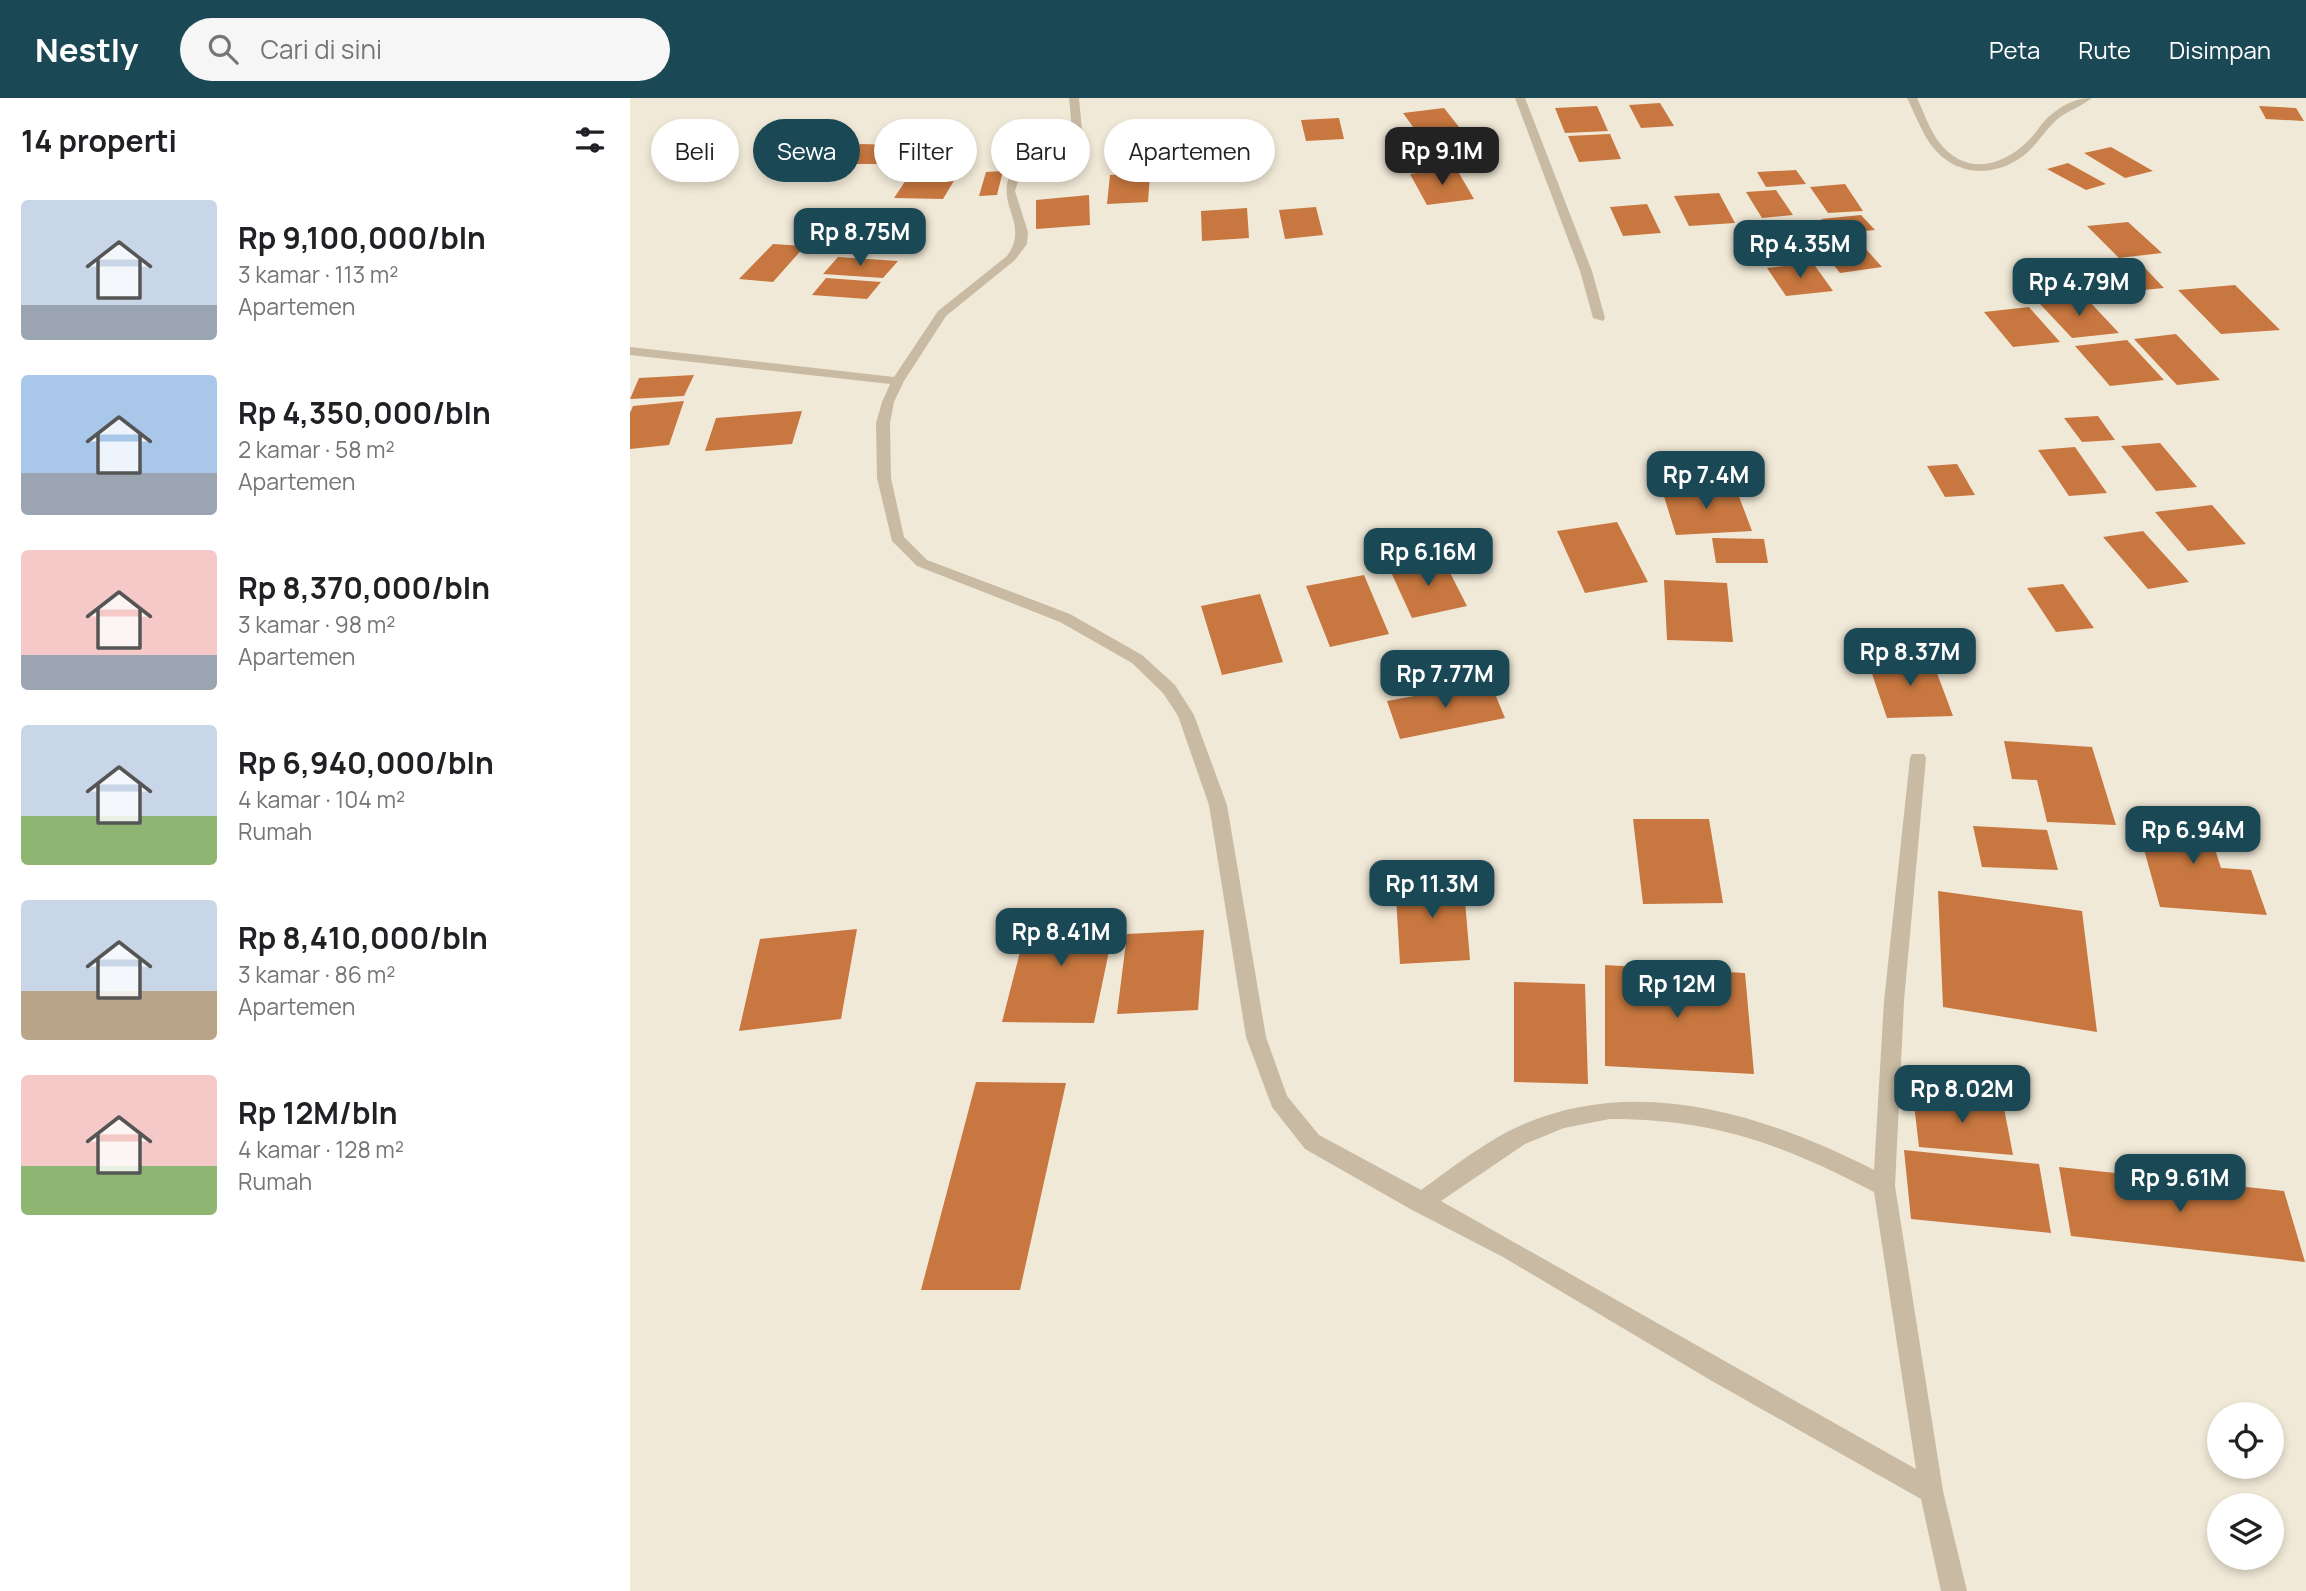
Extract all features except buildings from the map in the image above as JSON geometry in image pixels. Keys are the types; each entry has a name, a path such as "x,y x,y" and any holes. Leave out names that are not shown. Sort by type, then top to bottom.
{"street":[{"path":"1074,98 1079,152 1065,162 1027,170 1014,176 1010,191 1023,232 1021,244 1011,258 942,314 898,381 888,402 883,423 884,478 897,538 922,563 1065,618 1137,659 1169,689 1186,715 1218,805 1256,1037 1279,1101 1312,1142 1511,1251 1720,1373 1931,1491"},
{"path":"1520,98 1586,271 1599,318"},
{"path":"1912,98 1937,146 1961,164 1996,169 2013,160 2032,144 2055,116 2087,98"},
{"path":"630,351 898,381"},
{"path":"1918,758 1894,1001 1884,1186 1931,1491 1954,1591"},
{"path":"1420,1203 1519,1136 1599,1111 1633,1109 1691,1114 1737,1123 1826,1155 1884,1186"}]}
